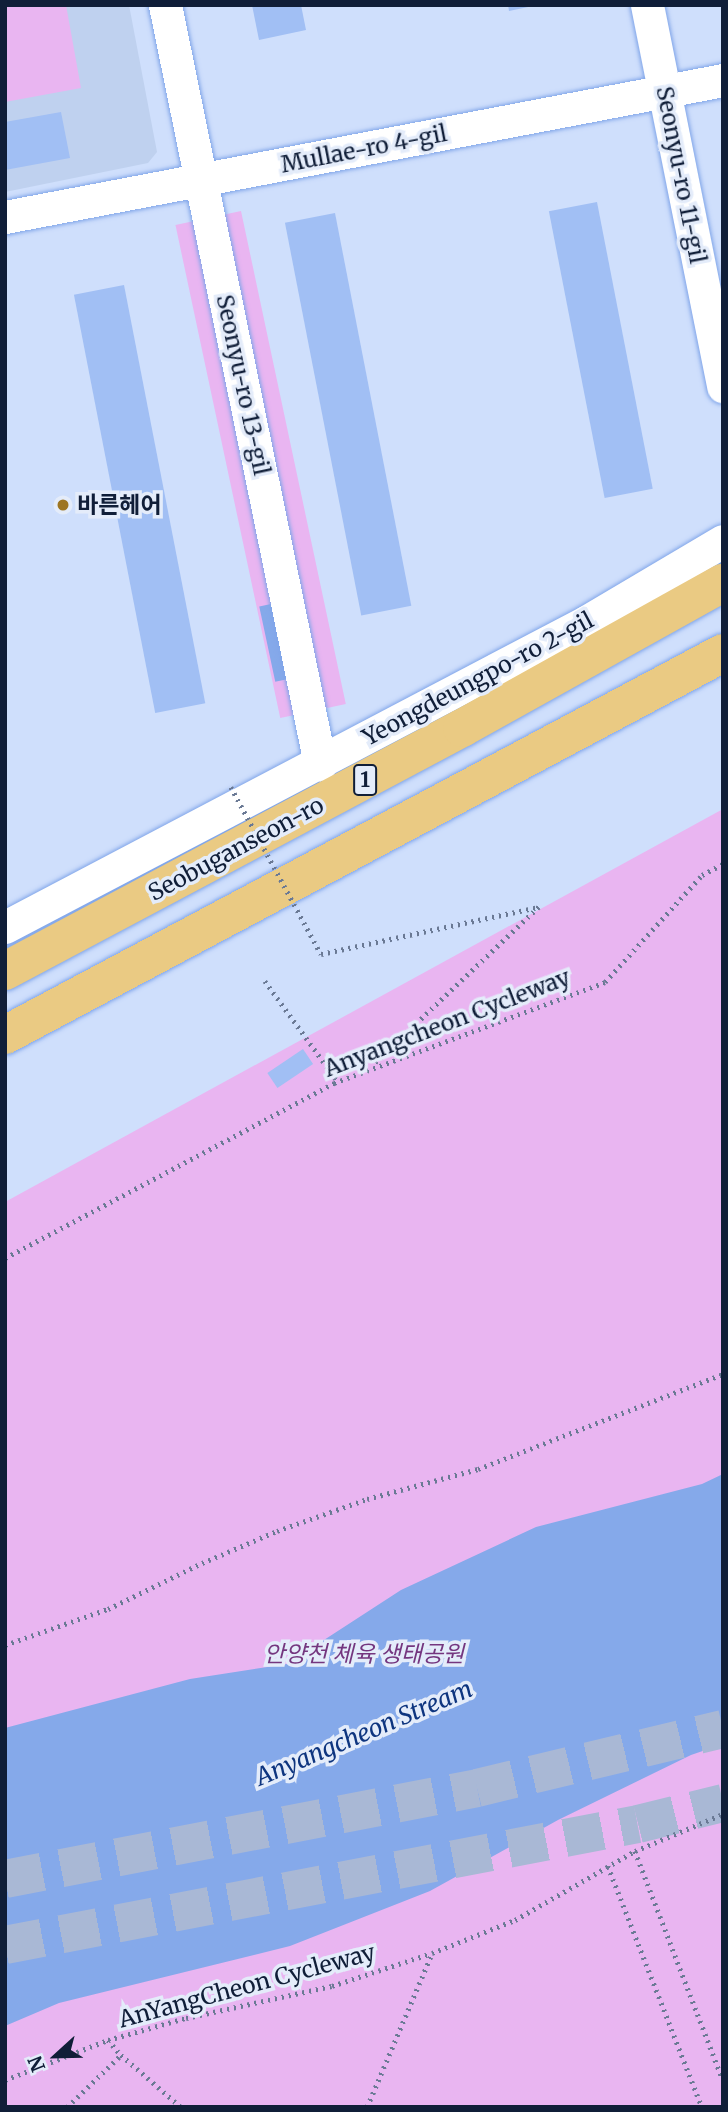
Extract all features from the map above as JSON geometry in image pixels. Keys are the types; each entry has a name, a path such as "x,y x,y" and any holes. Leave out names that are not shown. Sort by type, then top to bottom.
{"main road":[{"name":"Seobuganseon-ro","path":"5,971 463,728 723,583"},
{"path":"5,1035 723,653"}],"street":[{"name":"Seonyu-ro 13-gil","path":"165,5 320,764"},
{"name":"Seonyu-ro 11-gil","path":"647,5 723,386"},
{"name":"Mullae-ro 4-gil","path":"5,217 723,80"},
{"name":"Yeongdeungpo-ro 2-gil","path":"5,927 586,622 723,541"}],"path":[{"path":"231,787 321,954 540,907 371,1067"},
{"name":"Anyangcheon Cycleway","path":"5,1258 155,1175 338,1082 371,1067 606,982 702,875 723,864"},
{"path":"265,981 338,1082"},
{"path":"5,1645 108,1609 202,1563 277,1531 367,1499 478,1469 723,1374"},
{"name":"AnYangCheon Cycleway","path":"5,2080 108,2040 186,2018 332,1986 432,1952 515,1920 635,1851 723,1814"},
{"path":"635,1851 723,2080"},
{"path":"608,1866 702,2107"},
{"path":"367,2107 432,1952"},
{"path":"108,2040 121,2055 181,2107"},
{"path":"67,2107 121,2055"}],"shaded area":[{"path":"5,5 129,5 157,152 148,163 5,192"}],"green space":[{"path":"5,5 66,5 81,88 5,102"},
{"path":"241,211 346,704 280,718 175,225"},
{"name":"안양천 체육 생태공원","path":"723,809 723,2107 5,2107 5,1202"}],"water":[{"path":"271,604 287,679 275,682 259,606"},
{"name":"Anyangcheon Stream","path":"723,1474 723,1744 691,1755 558,1820 430,1891 290,1946 59,2003 5,2026 5,1728 190,1679 287,1664 401,1590 536,1527 702,1484"}],"building":[{"path":"252,5 301,5 306,30 259,40"},
{"path":"508,5 532,5 533,6 509,11"},
{"path":"61,112 70,158 5,170 5,122"},
{"path":"597,202 653,489 605,498 549,211"},
{"path":"335,213 411,606 361,615 285,223"},
{"path":"124,285 205,703 155,713 74,295"},
{"path":"303,1049 313,1064 277,1088 267,1073"}],"tunnel":[{"path":"5,1879 477,1788 723,1729"},
{"path":"5,1945 638,1824 723,1803"}],"place":[{"name":"바른헤어","path":"63,505"}]}
